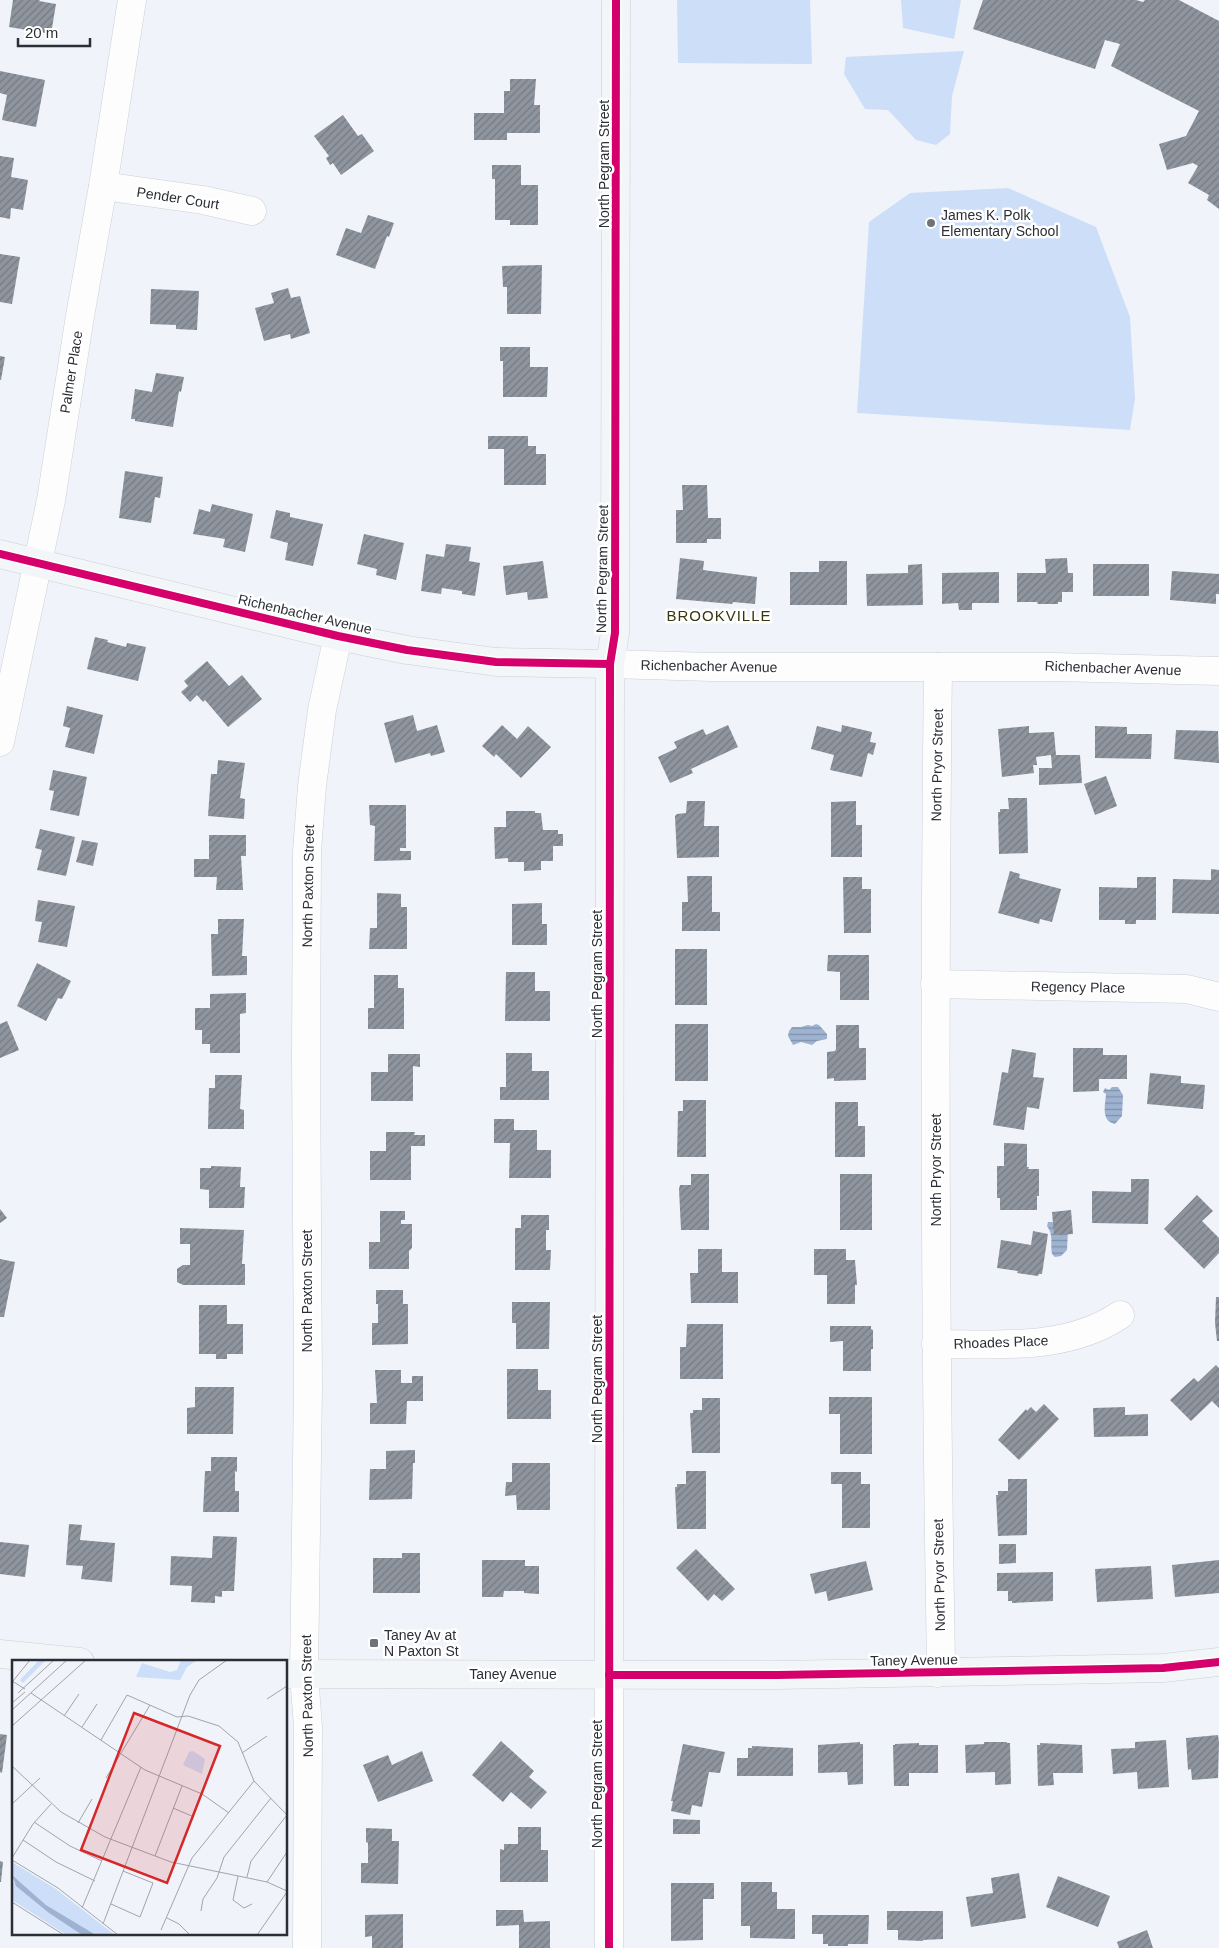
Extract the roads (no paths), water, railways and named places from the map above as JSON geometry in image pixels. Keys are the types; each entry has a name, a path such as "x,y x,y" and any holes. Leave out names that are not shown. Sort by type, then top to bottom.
{"street":[{"name":"Palmer Place","path":"0,742 51,500 132,0"},
{"name":"North Pegram Street","path":"609,1948 610,664 615,633 616,0"},
{"name":"Pender Court","path":"103,186 203,200 252,211"},
{"name":"Richenbacher Avenue","path":"0,554 338,636 407,650 496,662 673,667 1054,666 1219,672"},
{"name":"North Paxton Street","path":"307,1948 308,1727 295,1674 308,1386 307,851 312,786 322,710 338,636"},
{"name":"North Pryor Street","path":"938,667 935,984 936,1344 940,1662 938,1672"},
{"name":"Regency Place","path":"935,984 1187,989 1219,998"},
{"name":"Rhoades Place","path":"936,1344 998,1344 1055,1341 1104,1326 1120,1315"},
{"path":"0,1654 60,1660"},
{"name":"Taney Avenue","path":"295,1674 609,1675 938,1672 1163,1668 1219,1662"}],"place":[{"name":"James K. Polk Elementary School","path":"931,223"},
{"name":"Taney Av at N Paxton St","path":"374,1643"}],"district":[{"name":"BROOKVILLE","path":"719,615"}]}
